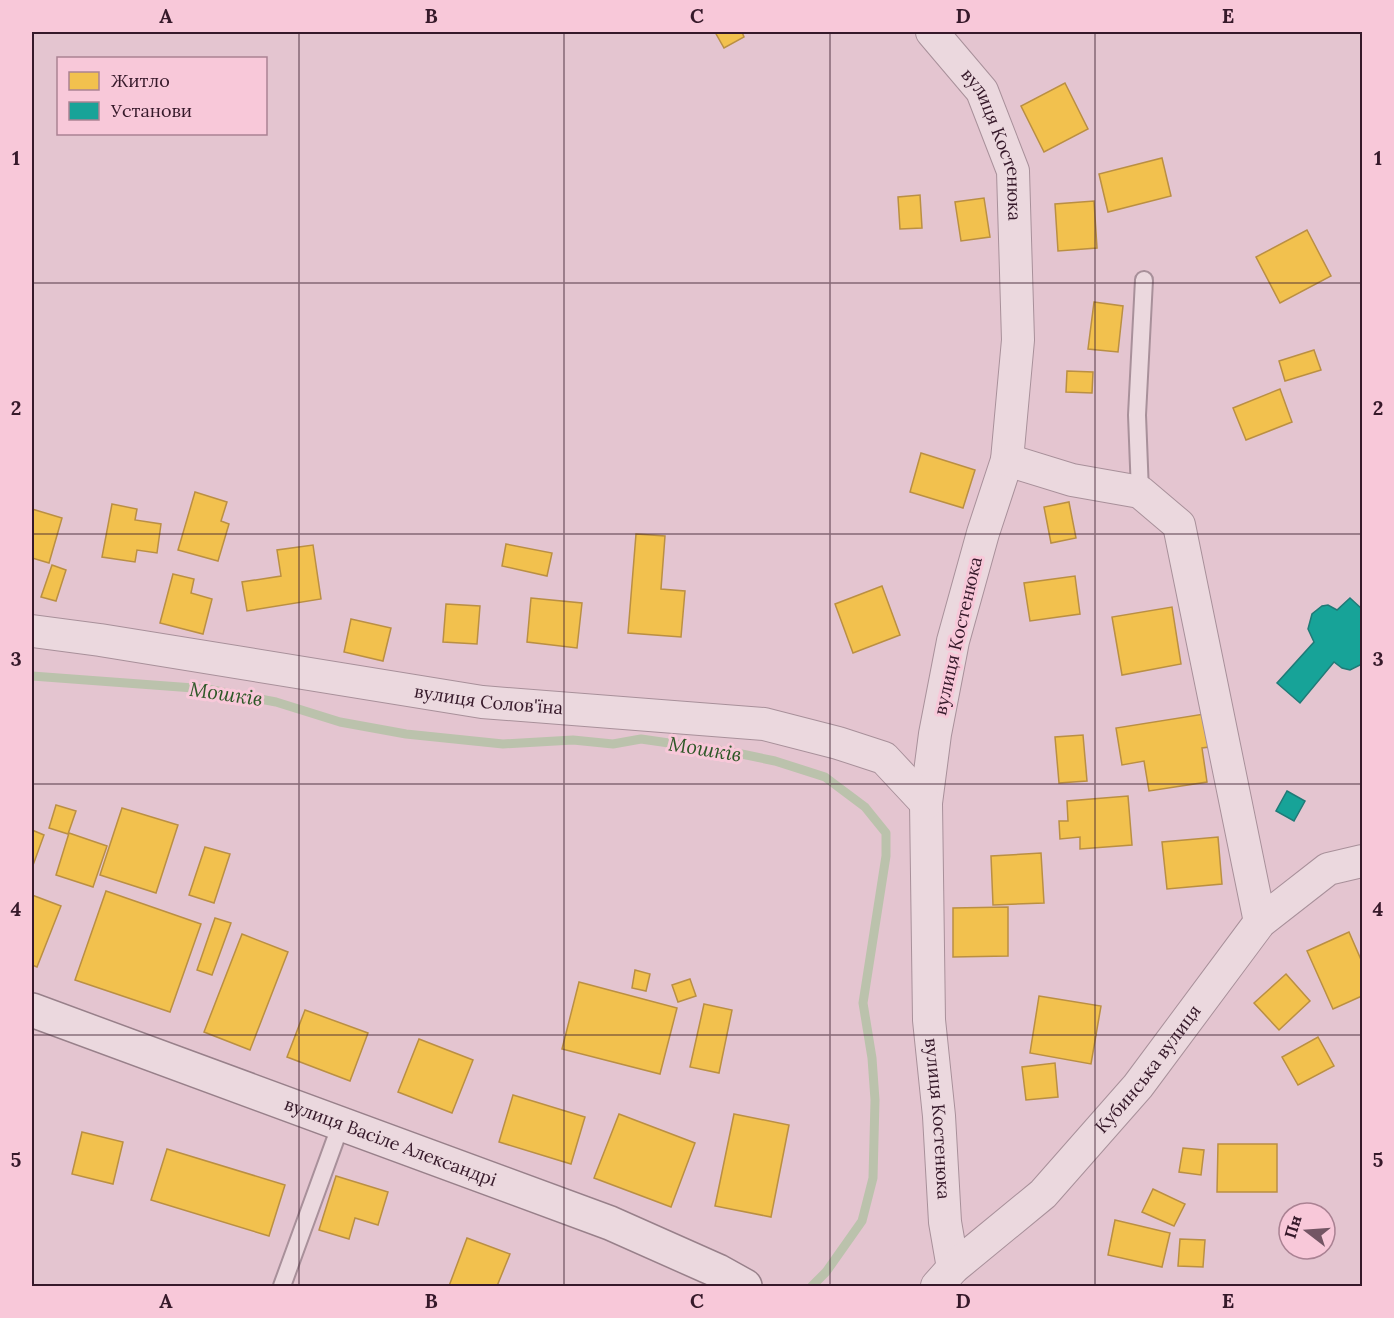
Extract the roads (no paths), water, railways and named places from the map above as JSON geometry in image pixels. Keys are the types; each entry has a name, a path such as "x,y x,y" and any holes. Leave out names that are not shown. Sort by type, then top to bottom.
{"main road":[{"name":"вулиця Васіле Александрі","path":"32,1010 610,1223 718,1271 745,1287"}],"street":[{"name":"вулиця Костенюка","path":"932,32 982,91 1013,171 1018,340 1007,460 983,533 953,641 935,734 926,803 929,1020 939,1116 945,1222 945,1277"},
{"path":"1007,460 1072,480 1140,492 1179,525 1260,922"},
{"name":"вулиця Солов'їна","path":"32,632 100,640 482,702 764,724 838,743 884,759 926,803"},
{"name":"Кубинська вулиця","path":"945,1277 1043,1194 1138,1086 1260,922 1328,869 1362,861"}],"lane":[{"path":"1140,492 1137,415 1144,280"},
{"path":"282,1287 341,1124"}],"waterway":[{"name":"Мошків","path":"32,676 207,689 276,702 340,722 406,734 503,744 573,740 613,744 641,739 732,752 775,761 825,777 865,807 886,833 886,856 863,1003 872,1058 875,1100 873,1178 862,1221 826,1272 812,1286"}]}
